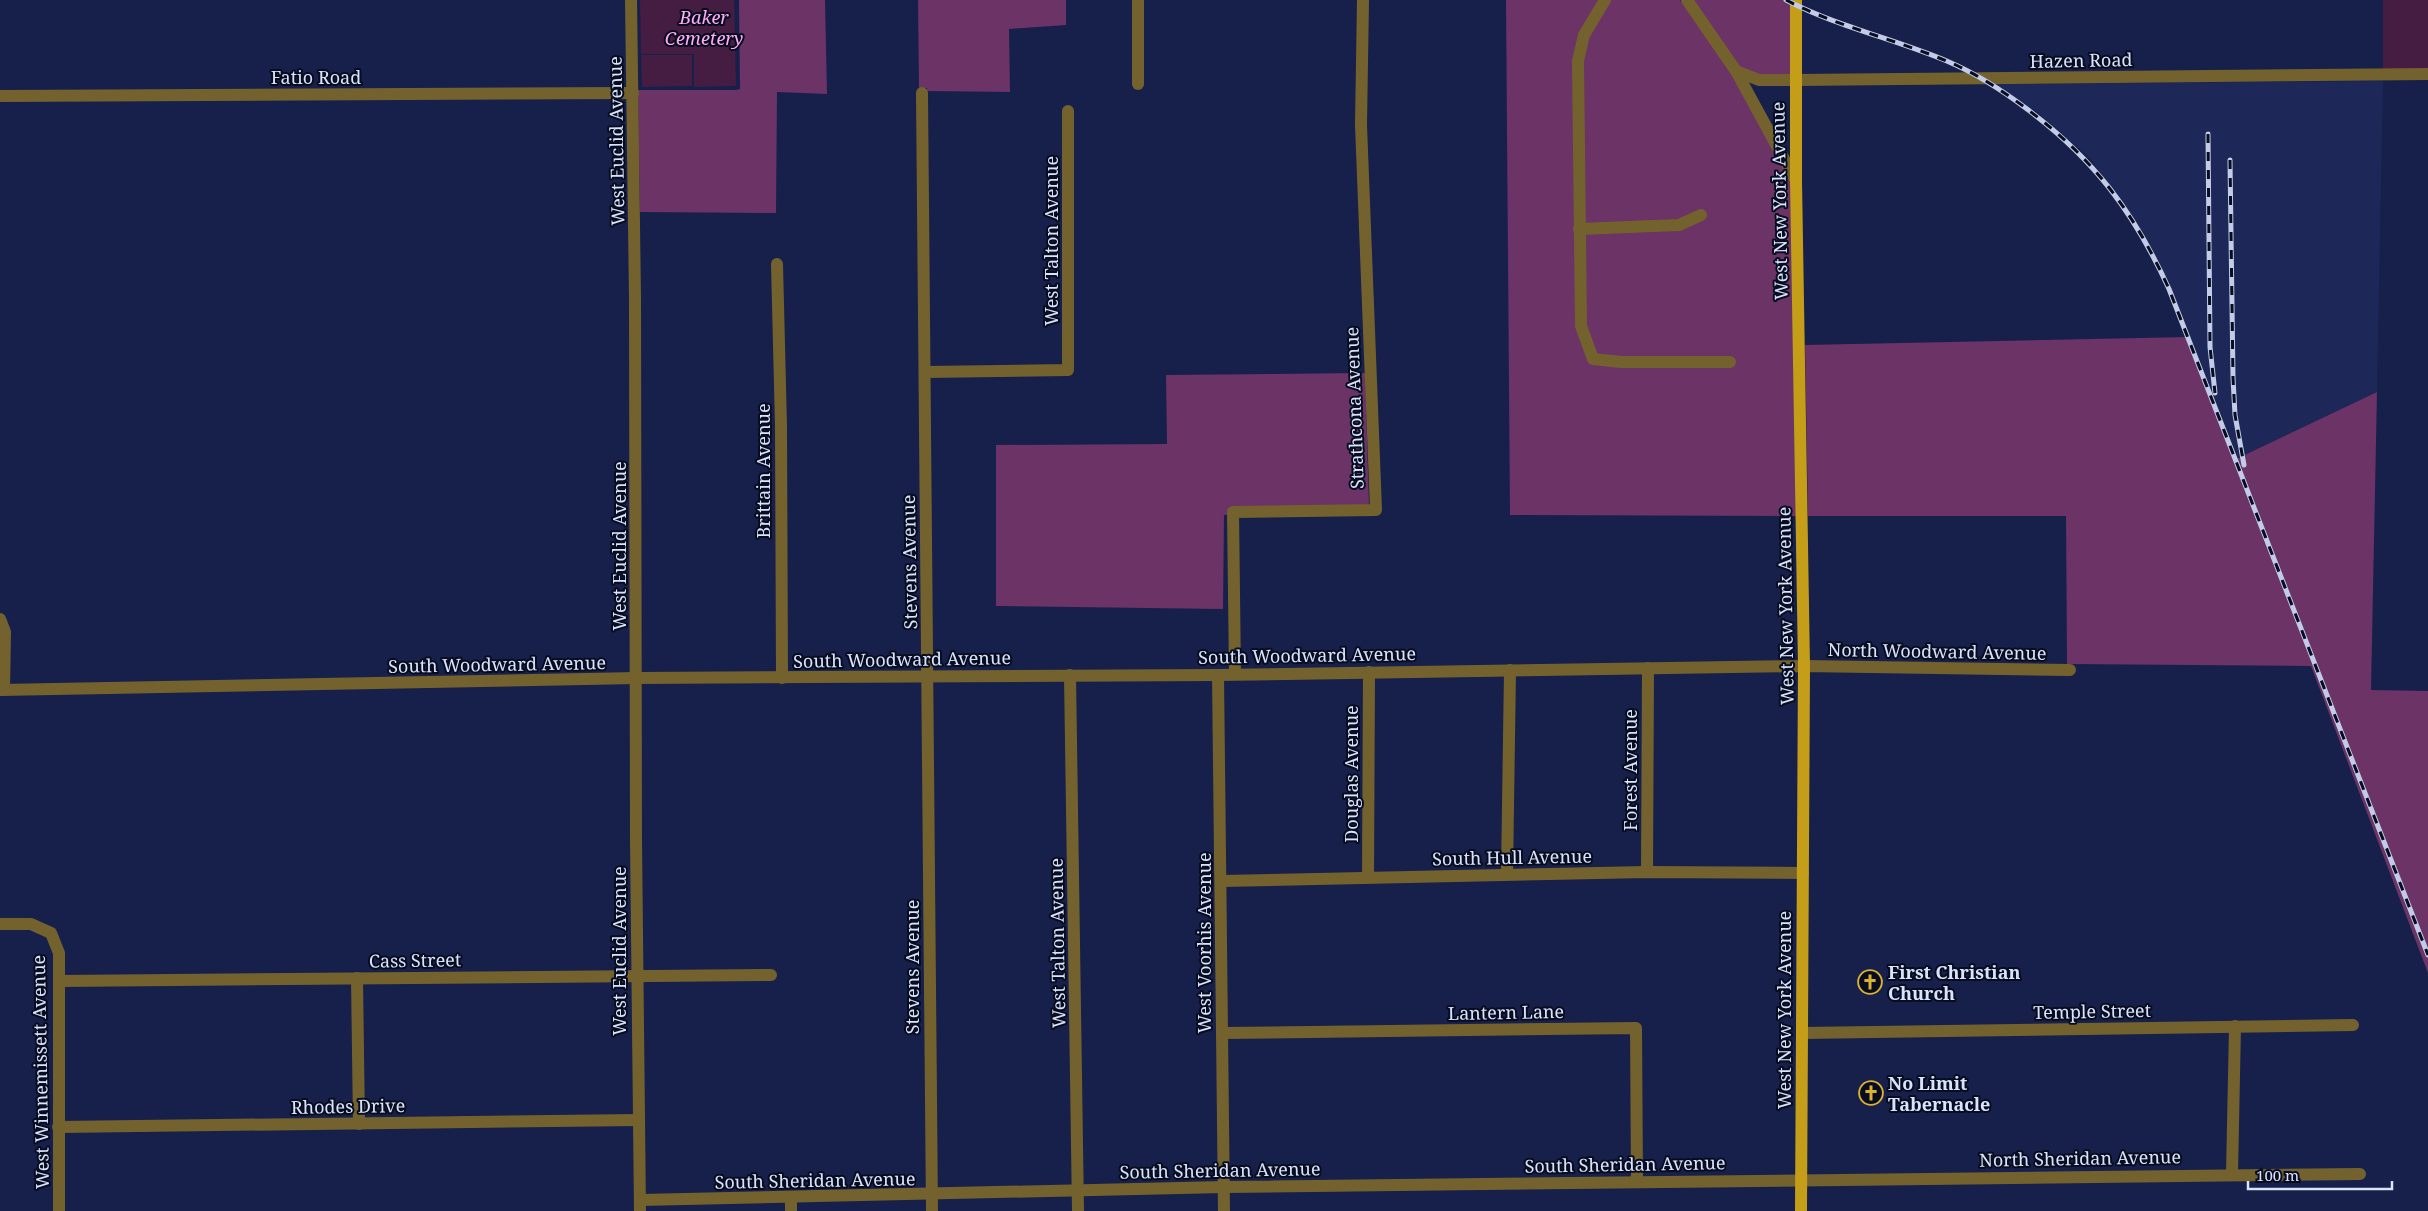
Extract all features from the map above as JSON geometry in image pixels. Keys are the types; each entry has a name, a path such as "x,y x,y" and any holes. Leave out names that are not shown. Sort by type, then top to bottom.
{"main road":[{"name":"West New York Avenue","path":"1796,0 1796,180 1804,666 1800,1211"}],"street":[{"name":"West Euclid Avenue","path":"631,0 640,1206"},
{"path":"1138,0 1138,84"},
{"name":"Strathcona Avenue","path":"1235,674 1233,512 1376,510 1361,125 1363,0"},
{"path":"1605,0 1584,35 1578,61 1581,326 1593,359 1621,362 1730,362"},
{"path":"1687,0 1736,71 1796,180"},
{"name":"Hazen Road","path":"1736,71 1759,80 2428,74"},
{"name":"Fatio Road","path":"0,96 633,92"},
{"name":"Stevens Avenue","path":"922,93 932,1211"},
{"name":"West Talton Avenue","path":"925,372 1068,370 1068,111"},
{"path":"1579,229 1679,225 1701,215"},
{"name":"Brittain Avenue","path":"777,264 781,407 782,678"},
{"path":"0,619 5,632 2,690"},
{"name":"South Woodward Avenue","path":"2,690 637,678 1235,674 1804,666"},
{"name":"North Woodward Avenue","path":"1804,666 2070,670"},
{"name":"Forest Avenue","path":"1647,872 1648,668"},
{"path":"1508,874 1510,670"},
{"name":"Douglas Avenue","path":"1368,877 1369,672"},
{"name":"West Voorhis Avenue","path":"1218,674 1224,1211"},
{"name":"West Talton Avenue","path":"1070,675 1078,1211"},
{"name":"South Hull Avenue","path":"1221,881 1647,872 1803,873"},
{"name":"West Winnemissett Avenue","path":"0,924 31,924 51,933 59,953 59,1211"},
{"name":"Cass Street","path":"59,981 637,974 771,975"},
{"path":"357,978 359,1124"},
{"name":"Temple Street","path":"1802,1033 2353,1025"},
{"path":"2232,1174 2235,1026"},
{"name":"Lantern Lane","path":"1222,1033 1636,1028 1637,1182"},
{"name":"Rhodes Drive","path":"58,1127 638,1120"},
{"name":"North Sheridan Avenue","path":"1801,1178 2360,1174"},
{"name":"South Sheridan Avenue","path":"640,1206 791,1204 932,1195 1224,1187 1801,1178"}],"shaded area":[{"path":"739,0 825,0 827,94 777,92 776,213 640,212 638,90 740,89"},
{"path":"918,0 1066,0 1066,25 1009,29 1010,92 927,91 927,88 919,88"},
{"path":"1506,0 1680,0 1732,74 1791,182 1796,516 1510,515"},
{"path":"1693,0 1791,0 1790,75 1759,75 1740,67"},
{"path":"2383,81 2377,392 2233,460 2188,337 2148,246 2091,159 2035,110 1984,84"},
{"path":"2187,337 2234,460 2377,392 2371,690 2428,691 2428,973 2311,666 2067,664 2066,516 1808,516 1805,345"},
{"path":"1365,373 1369,506 1224,515 1223,609 996,606 996,445 1167,444 1166,375"}],"green space":[{"name":"Baker Cemetery","path":"640,0 734,0 736,86 694,87 694,54 641,54"},
{"path":"2383,0 2428,0 2428,69 2383,70"},
{"path":"641,55 692,55 692,86 642,87"}],"railway":[{"path":"1786,0 1826,18 1949,62 1990,83 2027,109 2073,147 2110,189 2126,211 2156,261 2169,289 2428,955"},
{"path":"2208,134 2210,347 2215,393"},
{"path":"2230,160 2233,378 2235,415 2244,465"}],"place":[{"name":"First Christian Church","path":"1870,982"},
{"name":"No Limit Tabernacle","path":"1871,1093"}]}
